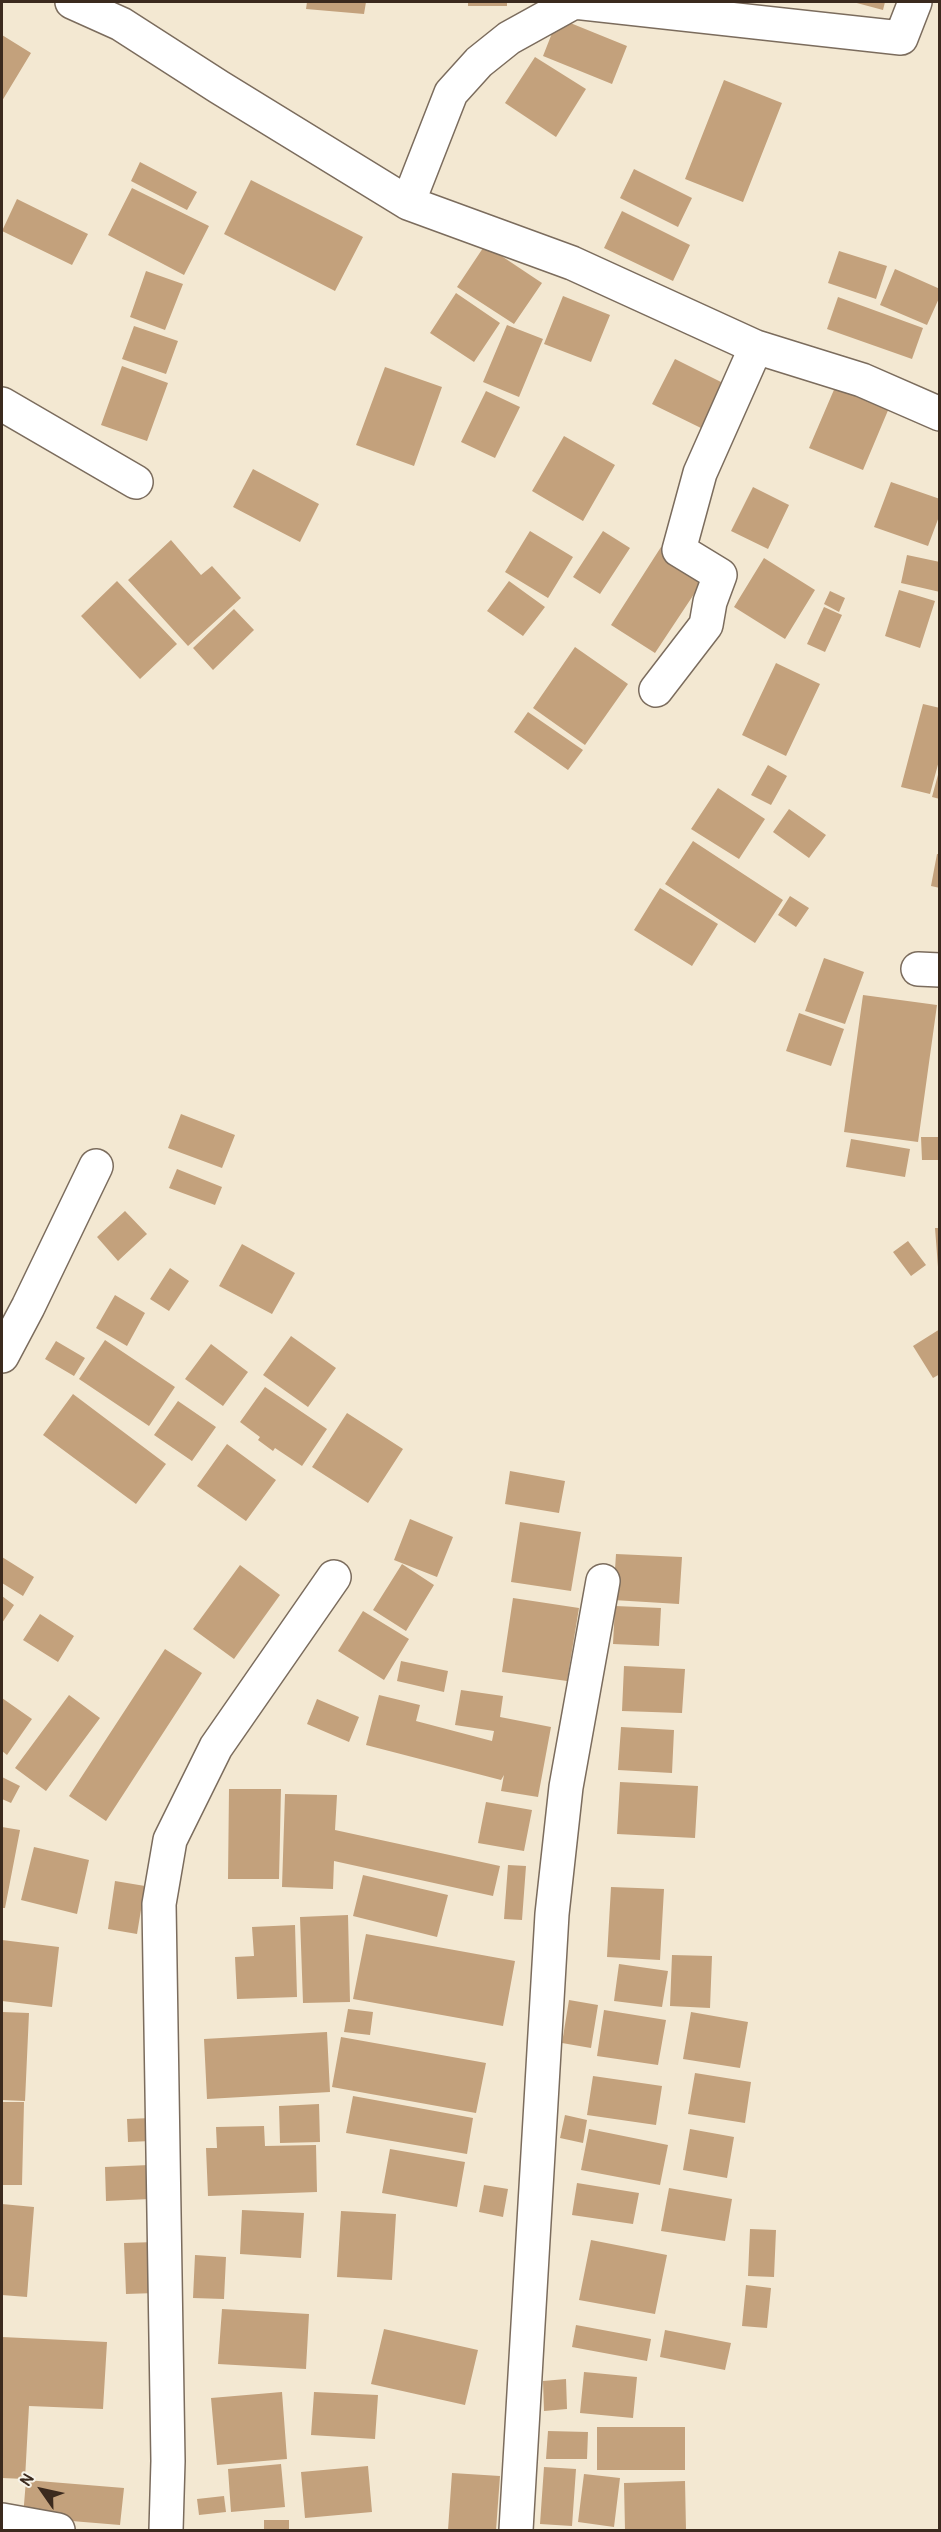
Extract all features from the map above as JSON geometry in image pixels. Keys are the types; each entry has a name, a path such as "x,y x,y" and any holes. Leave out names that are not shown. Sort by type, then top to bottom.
{"street":[{"path":"72,2 121,24 408,203 572,263 756,347 862,380 939,414"},
{"path":"408,203 451,93 479,62 509,38 574,2 901,38 915,2"},
{"path":"656,690 706,625 710,602 720,575 679,550 700,473 756,347"},
{"path":"2,404 136,482"},
{"path":"2,1356 15,1303 96,1166"},
{"path":"166,2530 168,2461 159,1904 170,1840 216,1747 334,1577"},
{"path":"516,2530 552,1914 566,1787 603,1581"},
{"path":"2,2520 58,2530"}],"building":[{"path":"307,2 366,2 364,14 306,9"},
{"path":"468,2 507,2 507,6 468,6"},
{"path":"853,2 885,2 883,10"},
{"path":"558,18 627,46 612,84 543,56"},
{"path":"2,35 31,53 2,101"},
{"path":"535,57 586,89 556,137 505,103"},
{"path":"724,80 782,103 743,202 685,179"},
{"path":"140,162 197,192 187,210 131,181"},
{"path":"634,169 692,198 678,227 620,198"},
{"path":"251,180 363,237 335,291 224,234"},
{"path":"132,188 209,226 184,275 108,235"},
{"path":"17,199 88,234 72,265 2,231"},
{"path":"622,211 690,245 673,281 604,248"},
{"path":"485,245 542,283 514,324 457,287"},
{"path":"839,251 887,266 876,299 828,283"},
{"path":"895,269 940,289 940,296 927,325 880,305"},
{"path":"146,271 183,284 165,330 130,317"},
{"path":"456,293 500,323 474,362 430,333"},
{"path":"563,296 610,315 591,362 544,344"},
{"path":"838,297 923,328 912,359 827,329"},
{"path":"507,325 543,339 519,397 483,382"},
{"path":"134,326 178,341 166,374 122,359"},
{"path":"675,359 725,384 703,429 652,404"},
{"path":"122,366 168,383 147,441 101,425"},
{"path":"385,367 442,387 414,466 356,445"},
{"path":"836,385 889,408 863,470 809,448"},
{"path":"486,391 520,407 495,458 461,442"},
{"path":"564,436 615,465 583,521 532,491"},
{"path":"253,469 319,504 300,542 233,507"},
{"path":"891,482 940,499 940,514 928,546 874,527"},
{"path":"753,487 789,505 768,549 731,531"},
{"path":"530,531 573,557 548,598 505,572"},
{"path":"603,531 630,548 600,594 573,577"},
{"path":"171,540 201,575 212,566 241,598 188,646 128,580"},
{"path":"661,547 706,576 655,653 611,625"},
{"path":"907,555 940,562 940,592 901,583"},
{"path":"764,558 815,590 785,639 734,607"},
{"path":"117,581 177,644 140,679 81,616"},
{"path":"509,581 545,607 523,636 487,611"},
{"path":"899,590 935,601 920,648 885,636"},
{"path":"830,591 845,598 839,612 824,604"},
{"path":"824,607 842,615 825,652 807,644"},
{"path":"234,609 254,630 213,670 193,648"},
{"path":"575,647 628,684 585,745 533,708"},
{"path":"776,663 820,684 786,756 742,735"},
{"path":"923,704 940,708 940,757 930,794 901,787"},
{"path":"528,712 583,750 568,770 514,732"},
{"path":"768,765 787,776 771,805 751,795"},
{"path":"940,771 940,799 932,797"},
{"path":"718,788 765,819 739,859 691,829"},
{"path":"789,809 826,835 809,858 773,832"},
{"path":"693,841 783,900 755,943 665,884"},
{"path":"937,854 940,854 940,888 931,886"},
{"path":"660,888 718,924 692,966 634,930"},
{"path":"790,896 809,908 796,927 778,915"},
{"path":"824,958 864,972 845,1024 805,1011"},
{"path":"863,995 937,1005 918,1142 844,1132"},
{"path":"799,1013 844,1029 831,1066 786,1051"},
{"path":"181,1114 235,1135 222,1168 168,1148"},
{"path":"921,1137 940,1137 940,1160 922,1160"},
{"path":"851,1139 910,1149 905,1177 846,1167"},
{"path":"177,1169 222,1187 215,1205 169,1188"},
{"path":"125,1211 147,1234 118,1261 97,1237"},
{"path":"935,1228 940,1228 940,1267 938,1267"},
{"path":"908,1241 926,1265 911,1276 893,1252"},
{"path":"242,1244 295,1273 272,1314 219,1286"},
{"path":"170,1268 189,1281 169,1311 150,1299"},
{"path":"115,1295 145,1313 127,1346 96,1328"},
{"path":"940,1329 940,1374 933,1378 913,1346"},
{"path":"291,1336 336,1368 308,1407 263,1375"},
{"path":"105,1340 175,1387 149,1426 79,1379"},
{"path":"56,1341 85,1358 74,1376 45,1359"},
{"path":"211,1344 248,1372 223,1406 185,1379"},
{"path":"265,1387 327,1429 302,1466 275,1448 273,1451 258,1440 260,1437 240,1422"},
{"path":"73,1394 166,1464 136,1504 43,1435"},
{"path":"178,1401 216,1427 192,1461 154,1435"},
{"path":"347,1413 403,1449 368,1503 312,1467"},
{"path":"227,1444 276,1480 246,1521 197,1486"},
{"path":"510,1471 565,1481 559,1513 505,1504"},
{"path":"410,1519 453,1537 437,1577 394,1560"},
{"path":"520,1522 581,1532 571,1591 511,1582"},
{"path":"616,1554 682,1557 679,1604 613,1600"},
{"path":"2,1557 34,1577 23,1596 2,1583"},
{"path":"402,1564 434,1585 406,1631 373,1610"},
{"path":"240,1565 280,1595 234,1659 193,1629"},
{"path":"2,1596 14,1605 2,1623"},
{"path":"513,1598 579,1608 567,1681 502,1672"},
{"path":"615,1606 661,1608 659,1646 613,1644"},
{"path":"363,1611 409,1639 384,1680 338,1651"},
{"path":"40,1614 74,1636 58,1662 23,1640"},
{"path":"165,1649 202,1673 106,1821 69,1796"},
{"path":"401,1661 448,1671 444,1692 397,1681"},
{"path":"624,1666 685,1669 682,1713 622,1711"},
{"path":"461,1690 503,1696 500,1717 551,1727 538,1797 501,1791 504,1775 501,1780 366,1745 379,1695 420,1705 416,1721 492,1741 494,1731 455,1725"},
{"path":"69,1695 100,1718 46,1791 15,1768"},
{"path":"2,1698 32,1719 7,1755 2,1751"},
{"path":"317,1699 359,1717 349,1742 307,1724"},
{"path":"621,1727 674,1730 672,1773 618,1770"},
{"path":"2,1777 20,1786 11,1803 2,1799"},
{"path":"620,1782 698,1786 695,1838 617,1834"},
{"path":"229,1789 281,1789 279,1879 228,1879"},
{"path":"285,1794 337,1795 335,1830 500,1866 493,1896 334,1861 333,1889 282,1887"},
{"path":"486,1802 532,1810 524,1851 478,1843"},
{"path":"2,1827 20,1830 5,1908 2,1908"},
{"path":"34,1847 89,1860 77,1914 21,1900"},
{"path":"508,1865 526,1866 522,1920 504,1919"},
{"path":"363,1875 448,1895 437,1937 353,1916"},
{"path":"115,1881 145,1886 137,1934 108,1929"},
{"path":"611,1887 664,1889 660,1960 607,1957"},
{"path":"348,1915 350,2002 303,2003 300,1917"},
{"path":"295,1925 297,1997 237,1999 235,1957 254,1956 252,1927"},
{"path":"366,1934 515,1961 503,2026 353,1999"},
{"path":"2,1940 59,1947 52,2007 2,2001"},
{"path":"672,1955 712,1956 710,2008 670,2006"},
{"path":"619,1964 668,1971 662,2007 614,2001"},
{"path":"569,2000 598,2005 591,2048 562,2043"},
{"path":"348,2009 373,2012 370,2035 344,2032"},
{"path":"604,2010 666,2020 658,2065 597,2056"},
{"path":"2,2012 29,2013 25,2101 2,2100"},
{"path":"691,2012 748,2022 740,2068 683,2059"},
{"path":"327,2032 330,2092 207,2099 204,2039"},
{"path":"341,2037 486,2063 476,2113 332,2087"},
{"path":"695,2073 751,2082 745,2123 688,2114"},
{"path":"593,2076 662,2086 656,2125 587,2115"},
{"path":"353,2096 473,2118 467,2154 346,2133"},
{"path":"2,2102 24,2102 22,2185 2,2185"},
{"path":"319,2104 320,2142 280,2143 279,2106"},
{"path":"565,2115 587,2120 583,2143 560,2138"},
{"path":"151,2118 151,2141 128,2142 127,2119"},
{"path":"264,2126 265,2146 316,2145 317,2192 208,2196 206,2148 217,2148 216,2127"},
{"path":"589,2129 668,2145 660,2185 581,2170"},
{"path":"690,2129 734,2137 727,2178 683,2170"},
{"path":"390,2149 465,2162 457,2207 382,2193"},
{"path":"149,2165 150,2199 106,2201 105,2167"},
{"path":"577,2183 639,2193 633,2224 572,2215"},
{"path":"484,2185 508,2189 503,2217 479,2212"},
{"path":"669,2188 732,2199 725,2241 661,2231"},
{"path":"2,2204 34,2207 27,2297 2,2295"},
{"path":"242,2210 304,2213 301,2258 240,2254"},
{"path":"341,2211 396,2214 392,2280 337,2277"},
{"path":"750,2229 776,2230 774,2277 748,2276"},
{"path":"591,2240 667,2255 655,2314 579,2300"},
{"path":"155,2242 156,2293 126,2294 124,2243"},
{"path":"195,2255 226,2257 224,2299 193,2298"},
{"path":"746,2285 771,2288 767,2328 742,2326"},
{"path":"222,2309 309,2314 306,2369 218,2364"},
{"path":"576,2325 651,2339 647,2361 572,2347"},
{"path":"384,2329 478,2350 465,2405 371,2384"},
{"path":"665,2330 731,2343 725,2370 660,2357"},
{"path":"2,2337 107,2342 103,2409 29,2406 25,2479 2,2478"},
{"path":"584,2372 637,2377 633,2418 580,2413"},
{"path":"566,2379 567,2409 544,2411 543,2381"},
{"path":"282,2392 287,2459 217,2465 211,2398"},
{"path":"314,2392 378,2395 375,2439 311,2435"},
{"path":"597,2427 685,2427 685,2470 597,2470"},
{"path":"548,2431 588,2432 587,2459 546,2459"},
{"path":"281,2464 285,2507 231,2512 228,2469"},
{"path":"368,2466 372,2512 305,2518 301,2472"},
{"path":"544,2467 576,2469 572,2526 540,2524"},
{"path":"452,2473 500,2476 496,2530 448,2530"},
{"path":"584,2474 620,2478 614,2527 578,2522"},
{"path":"26,2480 124,2488 120,2525 23,2517"},
{"path":"685,2481 686,2530 625,2530 624,2483"},
{"path":"224,2496 226,2512 199,2515 197,2499"},
{"path":"264,2520 289,2520 289,2530 264,2530"}]}
